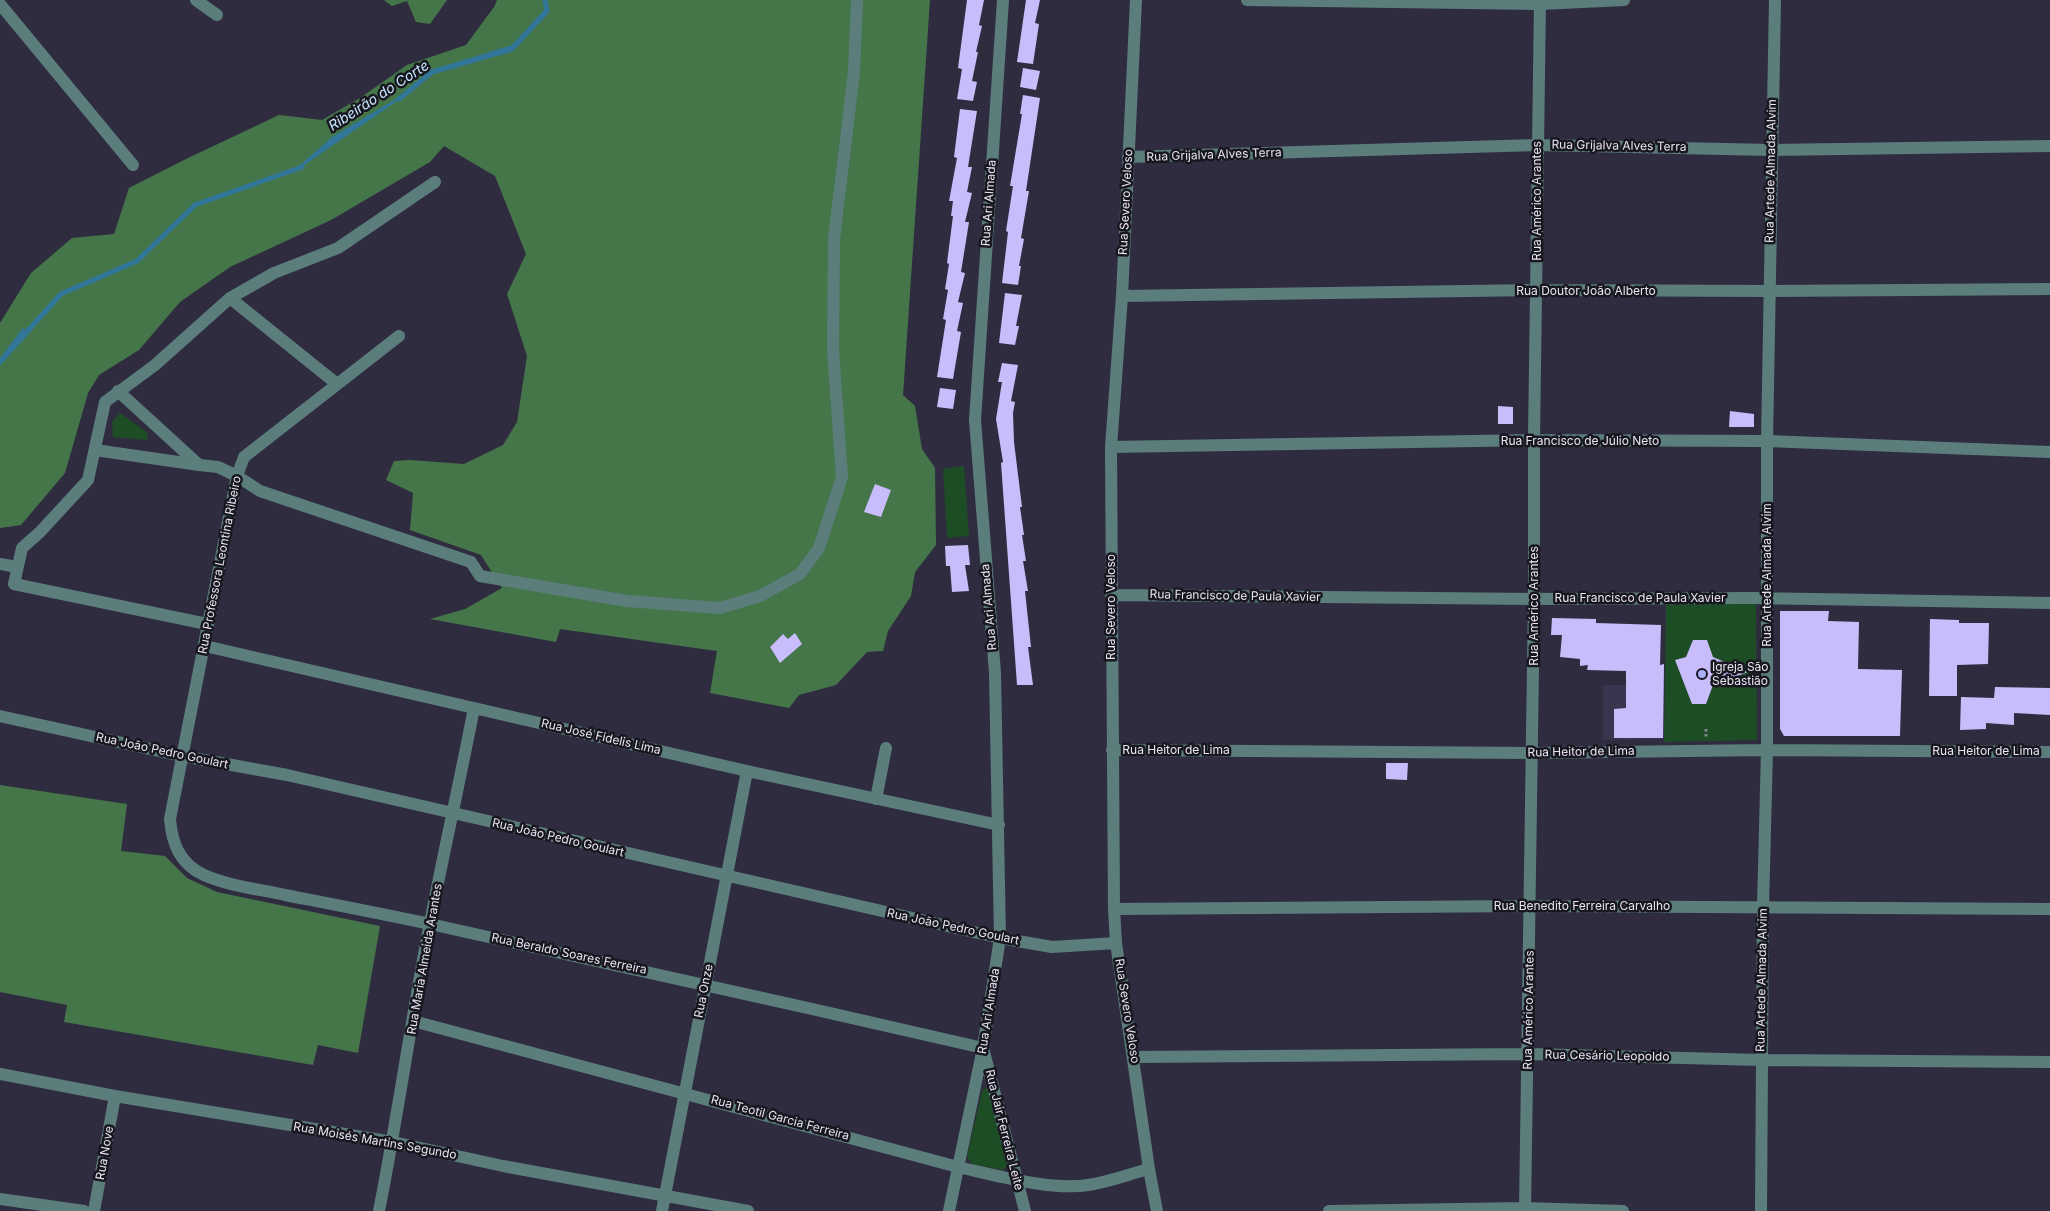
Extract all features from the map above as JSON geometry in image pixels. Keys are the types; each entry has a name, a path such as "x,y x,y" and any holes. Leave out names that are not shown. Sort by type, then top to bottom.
{"street":[{"path":"196,0 217,15"},
{"path":"95,450 218,467 237,476 260,491 471,562 480,576 627,601 720,608 760,596 800,574 819,548 842,477 833,350 834,239 854,72 857,0"},
{"name":"Rua Ari Almada","path":"949,1211 983,1048 1000,938 995,673 975,420 1003,0"},
{"name":"Rua Severo Veloso","path":"1136,0 1122,296 1111,447 1114,909 1116,943 1149,1169 1157,1211"},
{"path":"1247,0 1540,2 1624,0"},
{"name":"Rua Artede Almada Alvim","path":"1761,1211 1761,1060 1767,750 1766,441 1775,0"},
{"name":"Rua Américo Arantes","path":"1524,1209 1530,906 1540,2"},
{"path":"0,4 133,165"},
{"name":"Rua Grijalva Alves Terra","path":"1128,157 1537,145 1771,150 2050,146"},
{"path":"207,624 14,584 22,548 40,532 88,480 104,402 155,365 230,298 274,273 338,248 435,182"},
{"name":"Rua Doutor João Alberto","path":"1122,296 1536,290 2050,289"},
{"path":"230,298 337,384"},
{"name":"Rua Professora Leontina Ribeiro","path":"172,838 170,819 237,476 244,457 399,336"},
{"path":"118,391 199,465"},
{"name":"Rua Francisco de Júlio Neto","path":"1111,447 1534,440 1766,441 2050,452"},
{"path":"0,564 17,567"},
{"name":"Rua Francisco de Paula Xavier","path":"1111,595 1534,599 1767,598 2050,603"},
{"name":"Rua José Fidelis Lima","path":"205,646 747,771 999,825"},
{"name":"Rua Maria Almeida Arantes","path":"379,1211 393,1142 430,924 454,815 474,708"},
{"name":"Rua João Pedro Goulart","path":"0,716 182,756 287,775 454,815 1000,938 1052,947 1116,943"},
{"path":"876,799 886,748"},
{"name":"Rua Heitor de Lima","path":"1112,750 1532,753 1767,750 2050,752"},
{"name":"Rua Onze","path":"662,1211 747,771"},
{"name":"Rua Beraldo Soares Ferreira","path":"172,838 178,853 190,867 203,875 220,880 706,984 983,1048"},
{"name":"Rua Benedito Ferreira Carvalho","path":"1114,909 1530,906 2050,909"},
{"name":"Rua Teotil Garcia Ferreira","path":"413,1021 685,1092 958,1167 1017,1180 1059,1185 1087,1185 1149,1169"},
{"name":"Rua Jair Ferreira Leite","path":"983,1048 1025,1211"},
{"name":"Rua Cesário Leopoldo","path":"1134,1057 1528,1054 1761,1060 2050,1062"},
{"name":"Rua Moisés Martins Segundo","path":"0,1074 115,1096 393,1142 503,1166 748,1211"},
{"name":"Rua Nove","path":"94,1211 115,1096"},
{"path":"0,1199 84,1211"},
{"path":"1329,1211 1524,1209 1623,1211"}],"path":[{"path":"1706,729 1706,740"}],"shaded area":[{"path":"1603,685 1664,685 1664,739 1603,740"}],"green space":[{"path":"384,0 447,0 430,24 416,22 407,1 392,6"},
{"path":"497,0 930,0 903,395 915,406 922,449 935,468 936,545 915,572 911,596 888,631 883,651 867,652 836,685 799,695 789,708 710,693 717,651 560,629 556,642 430,619 465,609 502,588 481,555 410,530 413,493 386,480 394,461 410,460 464,464 503,445 517,422 527,356 507,294 526,254 495,176 444,146 430,162 331,220 230,267 180,302 139,350 99,375 88,393 65,473 21,525 0,528 0,323 31,273 72,238 114,234 129,188 279,115 322,120 360,98 407,65 466,45 494,7"},
{"path":"120,413 148,433 147,440 113,437 112,422"},
{"path":"964,466 969,536 947,538 943,469"},
{"path":"1666,604 1756,604 1757,740 1664,742"},
{"path":"0,785 127,804 121,851 165,856 187,878 217,892 380,926 358,1053 318,1045 313,1065 64,1022 67,1005 0,992"},
{"path":"987,1087 1009,1163 1003,1170 972,1164 967,1156 982,1091"}],"water":[{"path":"543,0 545,0 547,11 512,49 432,72 400,99 300,168 195,205 137,261 61,295 0,362 0,358 23,328 25,330 60,292 137,259 194,203 299,166 332,137 399,97 432,70 512,45 544,10"}],"building":[{"path":"967,0 984,0 979,25 982,26 972,81 977,82 973,101 957,99 962,69 958,68"},
{"path":"1026,0 1040,0 1035,23 1039,24 1033,64 1017,62"},
{"path":"1023,68 1040,71 1036,90 1020,87"},
{"path":"1023,95 1040,98 1026,191 1029,191 1021,238 1024,239 1018,285 1002,283 1008,232 1006,231 1013,186 1010,186 1022,114 1020,114"},
{"path":"960,109 977,111 968,167 972,167 967,192 972,193 965,222 969,222 961,272 965,273 958,302 963,303 957,331 961,332 953,379 937,377 946,320 943,319 948,290 945,289 953,216 951,216 953,201 949,201 957,158 954,157"},
{"path":"1005,293 1022,295 1016,326 1019,326 1015,345 999,343"},
{"path":"1002,363 1018,365 1011,401 1015,402 1013,413 1014,442 1022,507 1020,507 1024,535 1022,535 1026,561 1023,561 1028,591 1025,591 1031,647 1028,647 1033,685 1017,685 1001,463 1003,462 996,419 1002,382 998,382"},
{"path":"940,388 956,390 953,409 937,407"},
{"path":"1498,406 1513,407 1513,424 1498,424"},
{"path":"1730,411 1754,414 1754,427 1729,427"},
{"path":"875,484 891,490 881,517 864,512"},
{"path":"968,545 970,565 965,565 969,591 952,592 950,566 946,566 945,546"},
{"path":"1780,611 1829,611 1828,621 1859,622 1858,669 1902,670 1900,736 1784,736 1780,729"},
{"path":"1552,618 1596,619 1596,623 1661,625 1660,665 1664,664 1663,738 1614,738 1614,709 1626,708 1626,671 1587,670 1588,665 1580,666 1580,659 1560,657 1562,635 1551,635"},
{"path":"1930,619 1959,620 1959,623 1989,623 1988,664 1957,665 1957,696 1929,696"},
{"path":"795,633 802,644 780,663 770,647 783,634 788,639"},
{"name":"Igreja São Sebastião","path":"1693,640 1707,640 1713,657 1748,672 1713,685 1706,704 1692,704 1675,660 1686,657"},
{"path":"1995,687 2050,688 2050,715 2014,713 2014,725 1986,723 1986,729 1960,730 1961,697 1994,698"},
{"path":"1386,763 1408,763 1407,780 1386,779"}],"waterway":[{"name":"Ribeirão do Corte","path":"399,99 432,72 512,49 547,11 545,0"},
{"name":"Ribeirão do Corte","path":"0,362 61,294 137,261 195,205 302,167"}],"place":[{"name":"Igreja São Sebastião","path":"1702,674"}]}
